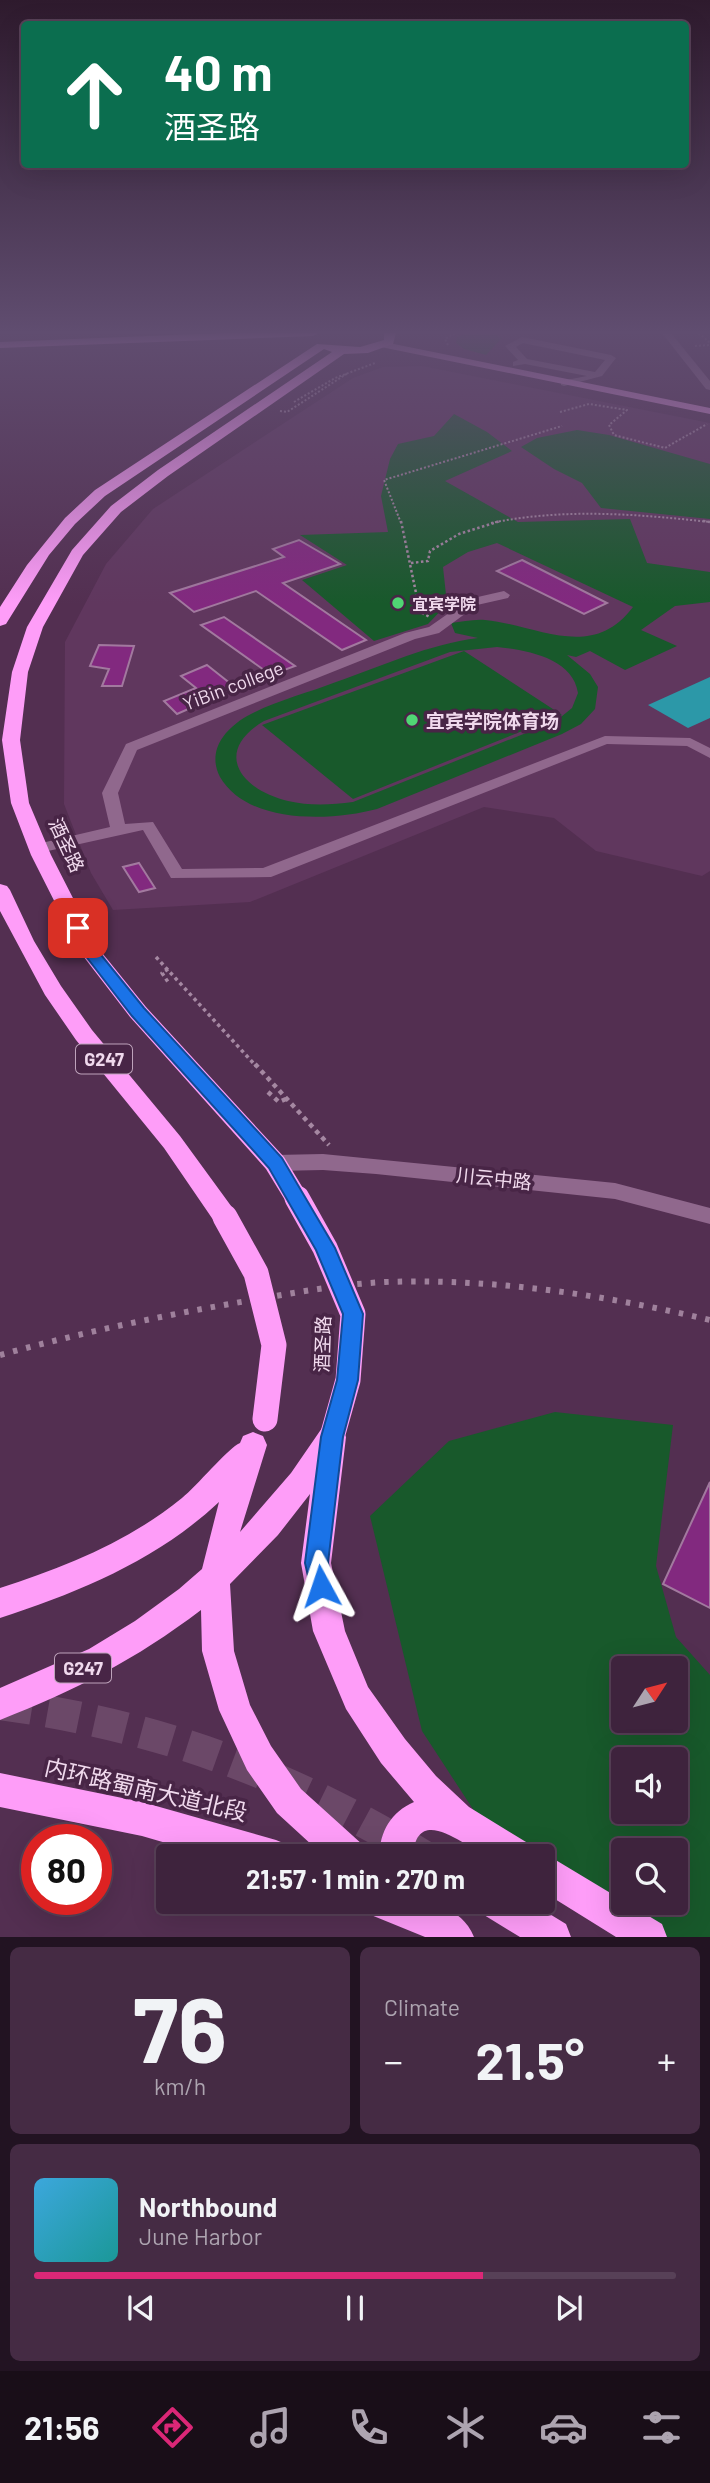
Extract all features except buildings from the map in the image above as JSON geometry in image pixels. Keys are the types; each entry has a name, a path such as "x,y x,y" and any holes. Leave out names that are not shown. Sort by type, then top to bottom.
{"highway":[{"path":"0,621 18,587 70,518 100,492 204,423"},
{"name":"酒圣路","path":"215,1580 245,1551 307,1478 332,1437 348,1380 353,1314 325,1248 275,1163 138,1012 90,952 20,803 11,740 20,672 35,627 76,553 116,509 238,423"},
{"name":"G247","path":"0,890 6,919 53,990 84,1035 172,1142 225,1217 256,1273 274,1345 259,1432"},
{"path":"0,1604 94,1570 132,1551 233,1470 259,1432"},
{"path":"259,1432 230,1512 215,1580 218,1651 235,1710 259,1758 289,1801 337,1844"},
{"path":"332,1437 316,1563 330,1631 357,1698 393,1751 424,1788 458,1819"},
{"name":"G247","path":"0,1704 30,1694 88,1665 162,1621 215,1580"},
{"name":"内环路蜀南大道北段","path":"0,1790 142,1819 230,1844"},
{"path":"398,1844 399,1836 407,1824 418,1816 432,1812 445,1813 458,1819 498,1844"},
{"path":"555,1879 649,1937"},
{"path":"416,1914 438,1922"},
{"path":"516,1914 553,1937"}],"street":[{"name":"YiBin college","path":"119,830 110,793 131,747 410,636 434,630 473,602 504,596"},
{"path":"39,848 147,825 177,874 265,873 605,740 690,742 710,754"},
{"name":"川云中路","path":"275,1163 341,1163 615,1191 710,1216"}],"path":[{"path":"611,423 609,425 614,435 665,448 708,423"},
{"path":"442,622 420,612 401,522 384,480 562,426"},
{"path":"411,563 428,561 430,551 447,538 494,521 520,516 572,513 710,522"},
{"path":"156,957 334,1150 341,1163"},
{"path":"167,970 162,973 168,982"},
{"path":"268,1092 279,1102 286,1099"}],"shaded area":[{"name":"宜宾学院","path":"284,423 710,423 710,871 702,876 596,851 554,818 484,807 250,902 113,910 91,873 64,804 65,642 106,564 153,509"},
{"path":"445,423 471,423 512,451 445,481 518,522 630,519 647,563 710,572 710,602 675,606 641,630 677,646 625,670 590,651 576,657 567,655 590,674 598,687 595,709 581,724 562,734 377,809 315,817 292,816 250,804 233,793 220,777 216,757 218,746 226,733 251,714 406,656 478,638 455,633 451,623 485,620 544,633 582,637 600,633 617,624 633,607 497,543 468,552 443,567 447,604 428,624 374,641 302,580 347,565 300,535 388,532 381,496 390,459 398,444 434,436","holes":["497,647 534,654 558,664 567,671 578,693 572,708 556,721 353,802 304,804 271,796 246,779 239,768 236,757 239,745 248,733 264,721 450,652"]},
{"path":"577,430 609,435 710,464 710,519 601,508 582,483 554,469 521,447 537,438"},
{"name":"宜宾学院体育场","path":"464,651 562,715 353,799 262,725"},
{"path":"710,677 710,718 688,728 648,705"},
{"path":"555,1412 673,1425 656,1566 676,1637 710,1675 710,1937 657,1937 625,1915 688,1915 688,1838 611,1838 611,1905 555,1866 555,1844 496,1844 422,1731 370,1516 449,1441"}],"tunnel":[{"path":"0,1704 114,1725 221,1757 323,1801 403,1844"}],"railway":[{"path":"0,1355 98,1330 197,1310 324,1288 385,1282 426,1281 549,1290 710,1320"}],"place":[{"name":"宜宾学院","path":"398,603"},
{"name":"宜宾学院体育场","path":"412,720"}],"route":[{"path":"78,928 90,952 138,1012 275,1163 325,1248 353,1314 348,1380 332,1437 316,1563 321,1586"}]}
